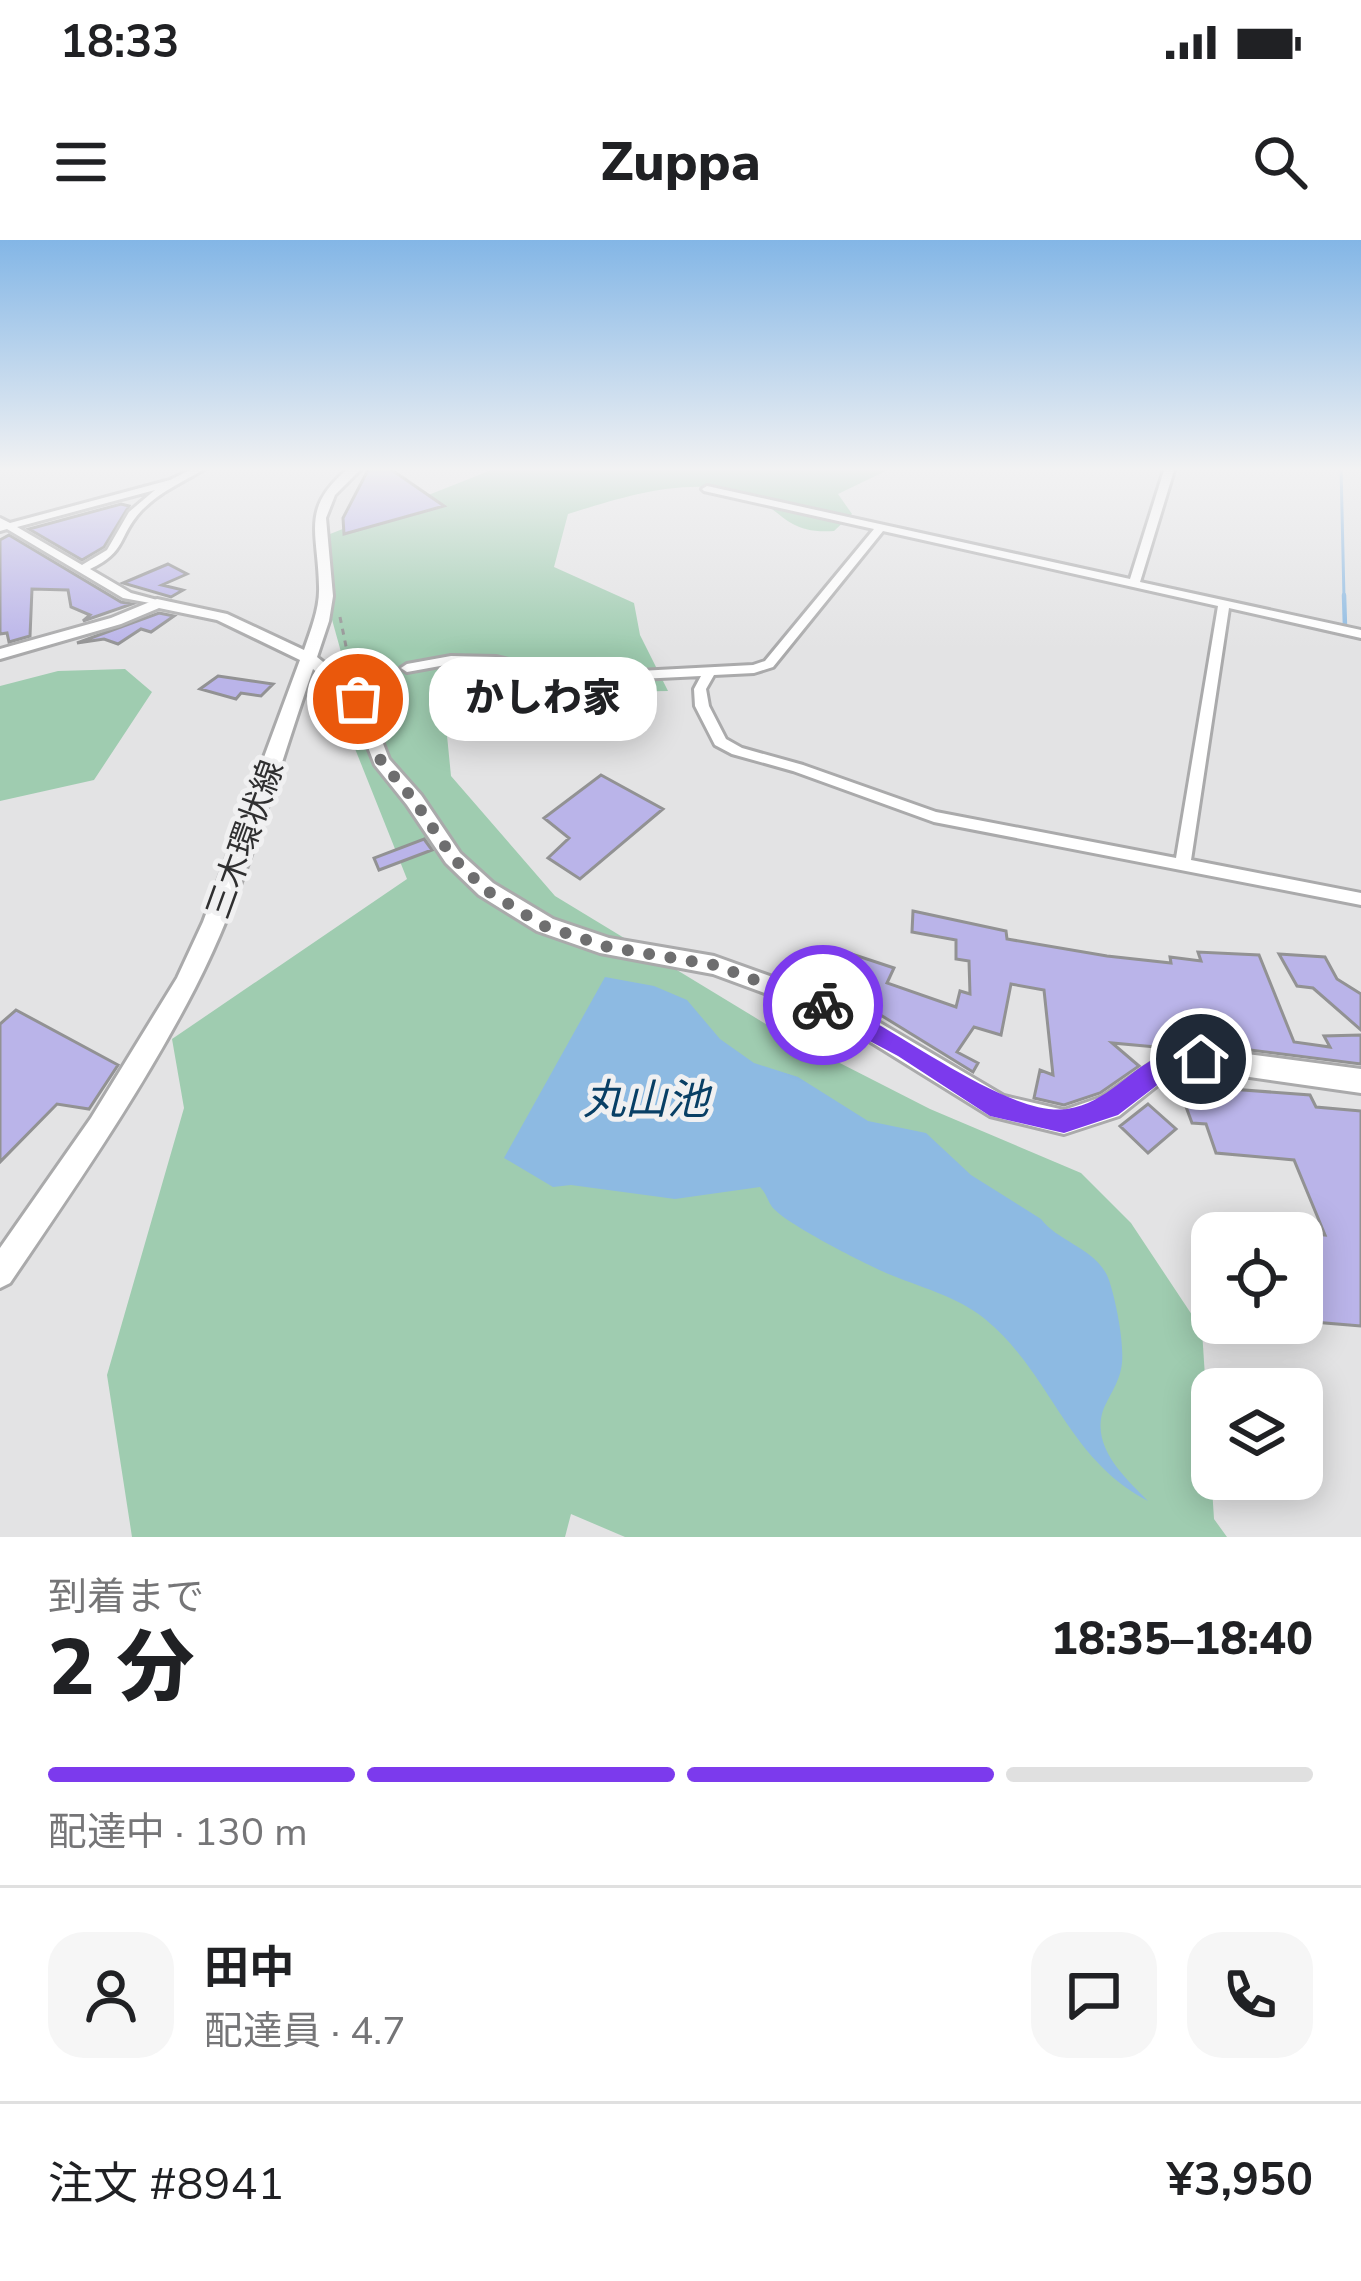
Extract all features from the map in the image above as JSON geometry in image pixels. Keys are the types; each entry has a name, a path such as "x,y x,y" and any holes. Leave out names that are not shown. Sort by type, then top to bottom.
{"main road":[{"path":"316,528 327,584 324,611"},
{"path":"0,654 116,621 157,603 222,617 308,658 358,699 381,761 453,858 486,890 544,926 608,947 714,965 841,1011 999,1108 1064,1122 1110,1107 1168,1063 1201,1059 1361,1081"},
{"name":"三木環状線","path":"0,1273 110,1111 186,983 214,922 324,611"}],"street":[{"path":"7,528 127,596 157,603"},
{"path":"82,569 110,556 124,528"},
{"path":"407,668 452,660 496,661 547,673 709,672 769,664 880,528"},
{"path":"882,528 1361,634"},
{"path":"1134,584 1151,528"},
{"path":"1183,863 1224,604"},
{"path":"709,672 700,689 702,706 720,742 737,751 934,817 1361,899"},
{"path":"1339,894 1361,914"}],"path":[{"path":"324,611 340,614 348,656 407,668"}],"green space":[{"path":"346,528 564,528 554,567 634,603 640,635 668,691 443,695 451,776 555,896 779,1032 930,1109 1081,1173 1131,1223 1191,1313 1191,1344 1203,1344 1204,1368 1191,1368 1191,1500 1213,1500 1214,1519 1227,1537 625,1537 571,1514 565,1537 132,1537 107,1375 184,1108 172,1039 407,879 334,696 341,652 321,580 325,536"},
{"path":"803,528 838,528 834,531"},
{"path":"125,669 152,692 94,780 0,801 0,686 58,671"}],"water":[{"name":"丸山池","path":"605,977 654,986 687,1000 720,1039 754,1063 798,1077 868,1121 926,1133 971,1175 1096,1261 1112,1289 1122,1354 1119,1378 1102,1414 1102,1440 1114,1463 1148,1501 1097,1462 1027,1365 985,1319 810,1234 774,1209 760,1187 675,1199 571,1185 553,1187 504,1158"}],"building":[{"path":"116,528 104,547 82,560 29,529"},
{"path":"9,535 121,602 132,604 83,621 90,615 71,607 68,590 32,589 30,636 9,642 7,633 0,634 0,540"},
{"path":"168,564 187,574 162,585 183,590 171,597 123,583"},
{"path":"159,613 174,616 151,632 141,629 118,644 104,639 77,643"},
{"path":"218,676 273,684 261,696 241,693 236,699 200,689"},
{"path":"601,775 663,809 580,879 548,858 569,838 544,818"},
{"path":"424,839 432,850 379,870 374,858"},
{"path":"913,911 1006,931 1007,939 1107,956 1171,963 1170,957 1201,961 1198,952 1259,955 1294,1042 1330,1047 1324,1036 1361,1035 1361,1064 1202,1044 1167,1048 1112,1043 1139,1066 1100,1093 1064,1105 1034,1098 1040,1070 1053,1075 1044,990 1011,984 1001,1035 974,1027 957,1052 978,1063 973,1072 827,982 843,951 894,968 887,983 956,1007 960,991 970,994 969,961 956,959 956,940 912,932"},
{"path":"1279,954 1325,957 1337,979 1361,994 1361,1030 1313,988 1297,986"},
{"path":"16,1010 118,1065 89,1109 57,1104 0,1162 0,1024"},
{"path":"1178,1085 1310,1095 1316,1107 1361,1111 1361,1326 1323,1323 1323,1212 1315,1212 1294,1160 1216,1153 1206,1124 1192,1123"},
{"path":"1148,1104 1176,1129 1148,1153 1120,1126"}],"waterway":[{"path":"1342,528 1344,598"},
{"path":"1344,595 1345,627 1361,630"}],"way so far":[{"path":"358,699 381,761 453,858 486,890 544,926 608,947 714,965 823,1005"}],"place":[{"name":"かしわ家","path":"358,699"}],"route":[{"path":"823,1005 906,1049 999,1108 1064,1122 1110,1107 1168,1063 1201,1059"}]}
